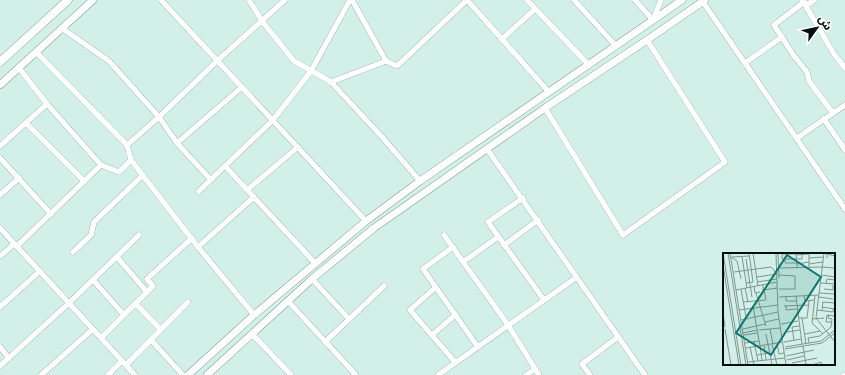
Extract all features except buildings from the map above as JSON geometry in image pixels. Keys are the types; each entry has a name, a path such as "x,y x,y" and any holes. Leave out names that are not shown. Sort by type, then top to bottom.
{"main road":[{"path":"0,62 68,0"}],"street":[{"path":"0,85 93,0"},
{"path":"162,0 366,220"},
{"path":"249,0 262,21 294,61 331,82 383,138 420,181"},
{"path":"127,145 285,0"},
{"path":"351,0 386,61 397,66 467,0 549,92"},
{"path":"199,191 273,120 311,71 351,0"},
{"path":"527,0 589,66"},
{"path":"574,0 616,46"},
{"path":"635,0 653,20"},
{"path":"653,20 661,0"},
{"path":"188,375 254,315 366,220 682,0"},
{"path":"814,0 805,2 774,25 794,56 807,72 809,81 833,113"},
{"path":"207,375 312,279 374,228 545,108 704,1 845,209"},
{"path":"805,2 834,54 845,68"},
{"path":"502,39 535,9"},
{"path":"63,28 109,61 159,117 177,143 211,180"},
{"path":"745,63 782,37"},
{"path":"545,108 622,235 725,162 647,40"},
{"path":"36,52 127,145 131,160 198,247 254,315"},
{"path":"331,82 386,61"},
{"path":"19,68 47,104 100,165 119,172 131,160"},
{"path":"177,143 242,87"},
{"path":"0,146 47,104"},
{"path":"797,138 845,105"},
{"path":"824,119 845,150"},
{"path":"26,123 84,181"},
{"path":"247,190 298,147"},
{"path":"487,149 523,198 645,375"},
{"path":"0,158 51,214"},
{"path":"0,256 51,214 100,165"},
{"path":"225,166 315,262"},
{"path":"73,252 91,235 94,222 143,175"},
{"path":"0,195 18,178"},
{"path":"198,247 254,197"},
{"path":"523,198 488,222 544,300"},
{"path":"504,245 538,220"},
{"path":"0,228 135,375"},
{"path":"0,366 69,303 139,235"},
{"path":"444,235 508,325 539,375"},
{"path":"463,262 498,237"},
{"path":"101,338 153,286 148,280 192,238"},
{"path":"453,248 423,269 478,347"},
{"path":"117,257 147,292"},
{"path":"0,307 40,271"},
{"path":"442,374 455,362 577,277"},
{"path":"312,279 349,319"},
{"path":"93,280 124,315"},
{"path":"325,342 384,286"},
{"path":"436,287 410,310 455,362"},
{"path":"288,301 356,375"},
{"path":"108,375 151,340 188,302"},
{"path":"136,303 161,330"},
{"path":"432,336 455,315"},
{"path":"41,375 93,329"},
{"path":"252,334 291,375"},
{"path":"590,375 582,364 618,337"},
{"path":"151,340 183,375"},
{"path":"0,348 9,358"},
{"path":"526,375 535,369"}]}
